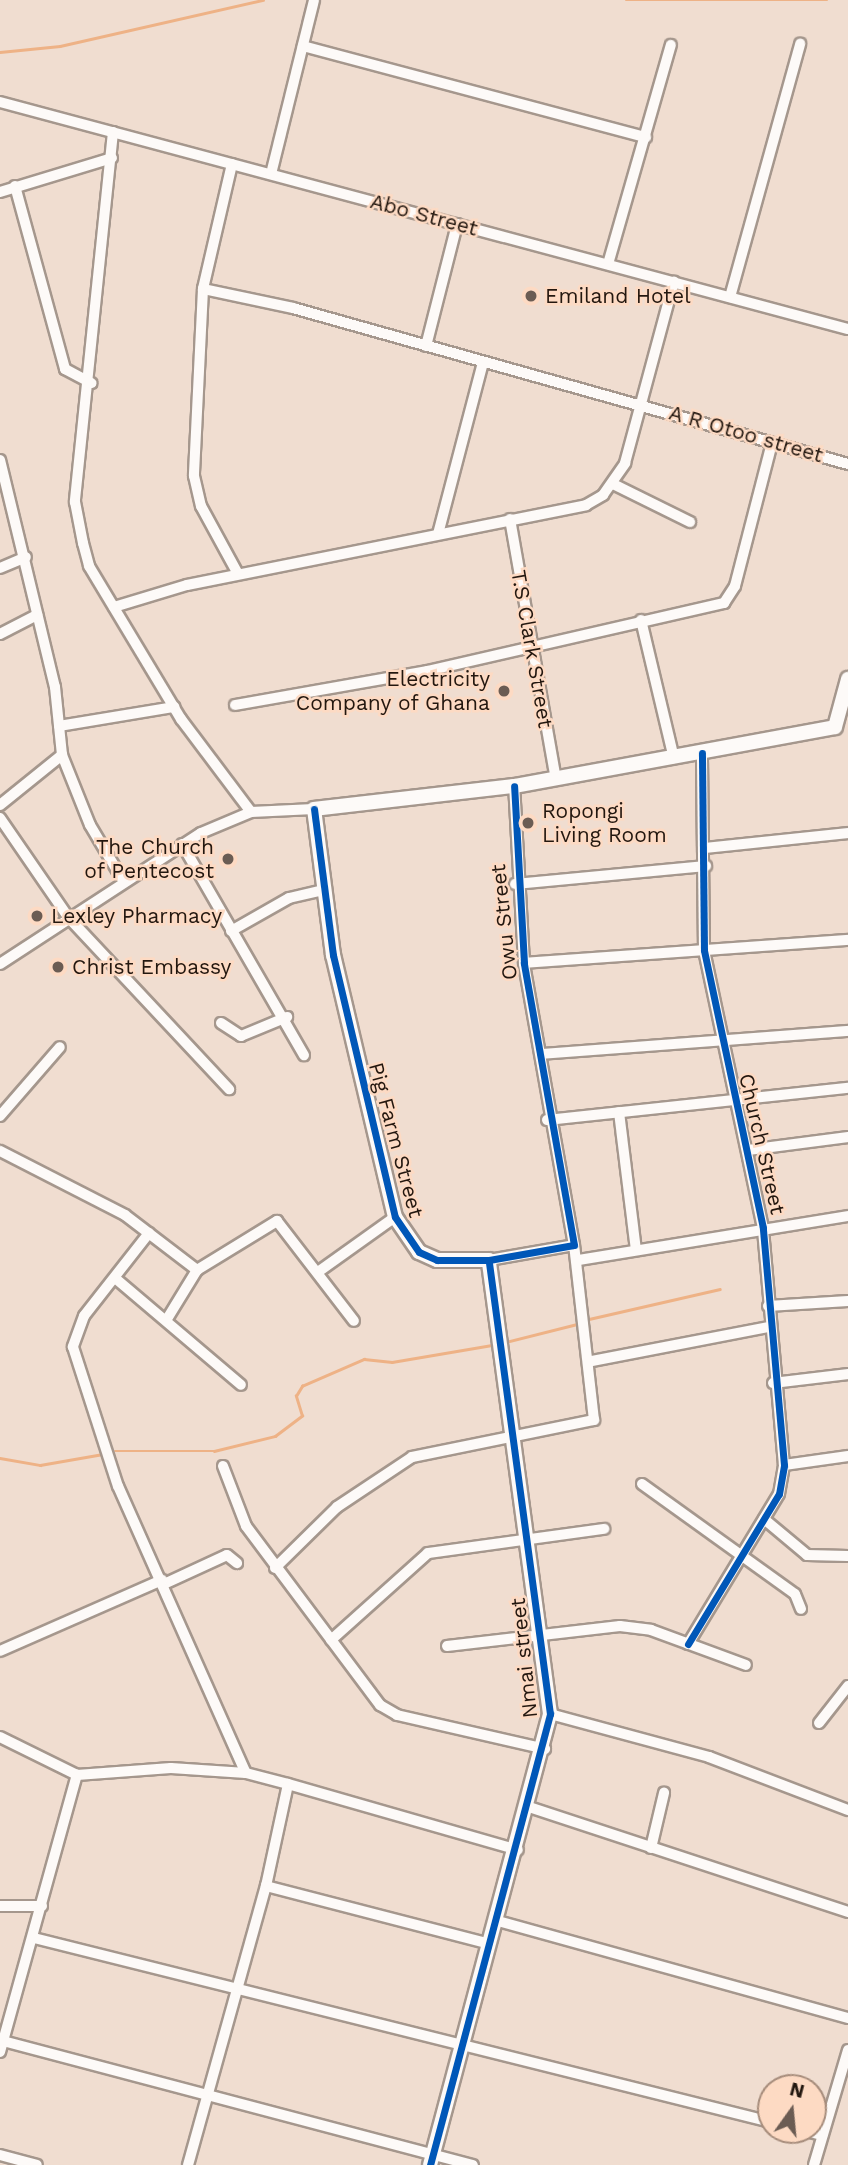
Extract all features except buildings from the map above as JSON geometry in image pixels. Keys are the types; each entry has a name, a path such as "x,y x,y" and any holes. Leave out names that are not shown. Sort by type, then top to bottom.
{"street":[{"path":"271,174 314,0"},
{"path":"730,297 800,44"},
{"path":"608,264 671,45"},
{"path":"303,46 646,137"},
{"name":"Abo Street","path":"0,102 848,328"},
{"path":"113,132 91,383 75,502 89,566 174,707 251,812"},
{"path":"0,192 111,158"},
{"path":"232,164 203,289 194,485 237,574"},
{"path":"15,186 65,369 91,383"},
{"path":"426,346 457,224"},
{"path":"114,607 237,574 586,505 613,484 645,405 674,281"},
{"name":"A R Otoo street","path":"203,289 645,405 848,464"},
{"path":"438,534 483,363"},
{"path":"235,705 427,671 730,596 772,443"},
{"path":"0,460 13,498 26,557 59,726 62,755 90,825 124,882"},
{"path":"613,484 690,522"},
{"path":"0,502 13,498"},
{"name":"T.S Clark Street","path":"510,519 556,779"},
{"path":"0,568 26,557"},
{"path":"0,634 37,615"},
{"path":"641,620 674,758"},
{"path":"0,964 182,844 251,812 314,809 514,786 842,726 848,679"},
{"path":"59,726 174,707"},
{"name":"Church Street","path":"688,1644 779,1494 784,1465 768,1327 764,1228 748,1150 733,1101 704,950 706,866 702,753"},
{"path":"0,805 62,755"},
{"name":"Owu Street","path":"514,786 515,884 524,963 541,1054"},
{"name":"Pig Farm Street","path":"314,809 337,977 395,1217 419,1252 437,1260 489,1260 574,1245"},
{"path":"0,818 68,917 229,1089"},
{"path":"705,848 848,833"},
{"path":"182,844 232,931 287,1017 304,1055"},
{"path":"515,884 706,866"},
{"path":"232,931 289,898 324,890"},
{"path":"524,963 848,940"},
{"path":"221,1023 241,1036 287,1017"},
{"path":"275,1568 337,1507 412,1457 516,1440 594,1420 592,1361 579,1260 547,1119 541,1054 721,1037 848,1031"},
{"path":"0,1116 60,1047"},
{"path":"547,1119 848,1088"},
{"path":"620,1112 636,1250"},
{"path":"748,1150 848,1137"},
{"path":"0,1151 82,1190 149,1233 197,1270"},
{"path":"579,1260 848,1216"},
{"path":"318,1272 395,1217"},
{"path":"167,1319 197,1270 278,1221 354,1321"},
{"path":"149,1233 84,1316 73,1347 118,1486 246,1773"},
{"name":"Nmai street","path":"432,2159 545,1749 550,1714 516,1440 489,1260"},
{"path":"115,1278 167,1319 242,1385"},
{"path":"768,1306 848,1301"},
{"path":"592,1361 768,1327"},
{"path":"774,1383 848,1374"},
{"path":"784,1465 848,1456"},
{"path":"223,1466 231,1497 275,1568 380,1705 397,1716 545,1749"},
{"path":"642,1484 795,1594 801,1609"},
{"path":"764,1519 807,1555 848,1556"},
{"path":"331,1640 419,1557 604,1529"},
{"path":"0,1651 227,1555 237,1563"},
{"path":"447,1646 620,1626 688,1644 746,1665"},
{"path":"818,1723 848,1686"},
{"path":"550,1714 709,1757 848,1810"},
{"path":"0,1737 76,1775 171,1768 246,1773 518,1850"},
{"path":"76,1775 34,1938 2,2046 204,2096 432,2159 473,2165"},
{"path":"188,2165 204,2096 266,1886 288,1784"},
{"path":"651,1848 664,1793"},
{"path":"529,1807 848,1912"},
{"path":"266,1886 490,1944"},
{"path":"0,1906 42,1906"},
{"path":"498,1921 848,2018"},
{"path":"34,1938 236,1991 757,2119"},
{"path":"827,2119 848,2050"},
{"path":"814,2165 820,2144"},
{"path":"0,2155 37,2165"}],"waterway":[{"path":"0,52 60,46 263,0"},
{"path":"626,0 827,0"},
{"path":"589,1319 720,1289"},
{"path":"506,1342 581,1323"},
{"path":"115,1451 214,1451 275,1436 302,1416 296,1396 302,1386 364,1359 392,1362 492,1345"},
{"path":"0,1458 40,1465 104,1454"}],"cycle path":[{"path":"688,1644 779,1494 784,1465 763,1228 704,950 702,753"},
{"path":"314,809 333,955 395,1217 419,1252 437,1260 489,1260 574,1245 524,963 514,786"},
{"path":"430,2165 550,1714 489,1260"}],"place":[{"name":"Emiland Hotel","path":"531,296"},
{"name":"Electricity Company of Ghana","path":"504,691"},
{"name":"Ropongi Living Room","path":"528,823"},
{"name":"The Church of Pentecost","path":"228,859"},
{"name":"Lexley Pharmacy","path":"37,916"},
{"name":"Christ Embassy","path":"58,967"}]}
